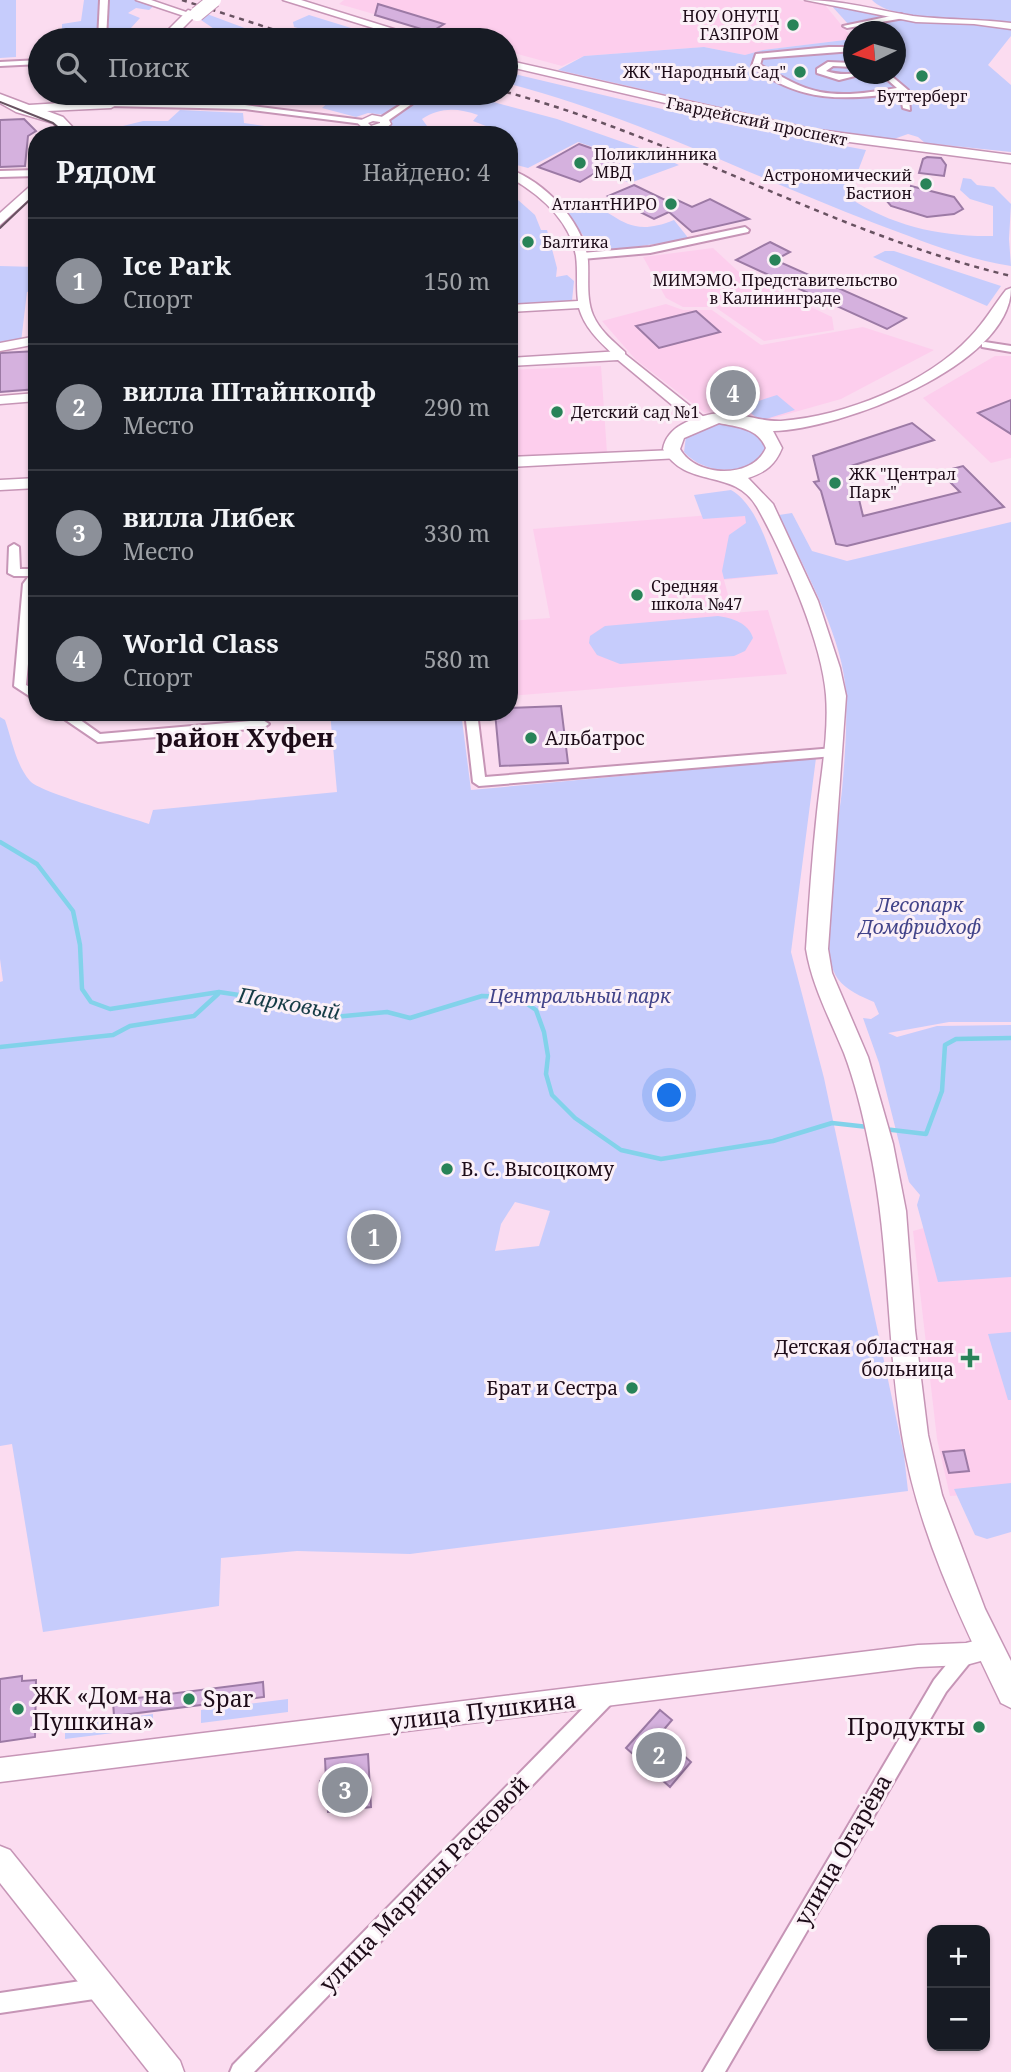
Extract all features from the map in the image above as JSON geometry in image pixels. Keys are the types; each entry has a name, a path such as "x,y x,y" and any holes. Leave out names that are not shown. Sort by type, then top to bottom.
{"main road":[{"path":"177,28 207,0"},
{"path":"181,28 193,14 214,0"},
{"path":"289,0 383,28"},
{"name":"Гвардейский проспект","path":"518,66 811,134 1011,159"},
{"path":"0,98 21,108 84,121"},
{"path":"59,126 84,121 106,105"},
{"path":"21,108 84,121"},
{"path":"0,109 52,126"},
{"path":"0,221 28,193"},
{"path":"0,234 28,211"},
{"path":"675,455 672,445 675,435 685,426 700,421 738,420 757,426 789,426 890,396 942,368 974,342 1011,293"},
{"path":"732,476 759,470 769,463 784,434 902,399 950,373 985,345 1011,310"},
{"path":"518,361 621,355 700,421"},
{"path":"0,400 28,398"},
{"path":"757,426 769,435 776,446"},
{"path":"518,462 675,455 698,471 732,476 747,484 764,504 809,601 831,668 836,695 834,752 824,842 817,949 821,973 853,1046 881,1143 894,1211 902,1330 915,1435 928,1495 973,1614 978,1651 1011,1693"},
{"path":"759,470 765,492 764,504"},
{"path":"0,485 28,484"},
{"path":"0,1860 169,2072"}],"street":[{"path":"103,28 104,0"},
{"path":"141,0 193,14"},
{"path":"810,0 869,5 901,16 1011,26"},
{"path":"874,21 901,16"},
{"path":"843,49 756,59 761,69 778,75 796,87 821,95 857,96 904,90"},
{"path":"778,75 779,64 784,58"},
{"path":"0,64 28,63"},
{"path":"843,65 827,65 820,71 834,78 843,77"},
{"path":"897,84 904,90 907,108"},
{"path":"374,126 407,105"},
{"path":"84,121 245,107 310,112 363,122 366,126"},
{"path":"0,174 28,173"},
{"path":"518,177 532,184 557,209 579,242 583,304 593,327 621,355"},
{"path":"582,256 650,250 745,230"},
{"path":"518,308 583,304"},
{"path":"0,347 28,342"},
{"path":"985,345 1011,349"},
{"path":"14,547 14,573 28,572"},
{"path":"28,595 20,686 28,691"},
{"path":"74,721 99,738 263,724"},
{"path":"472,721 479,782 834,752"},
{"name":"улица Пушкина","path":"0,1770 918,1656 978,1651"},
{"name":"улица Огарёва","path":"713,2072 940,1686 978,1651"},
{"name":"улица Марины Расковой","path":"240,2072 608,1695"},
{"path":"0,2003 102,1987"}],"shaded area":[{"path":"344,0 798,0 825,5 843,27 843,40 763,50 745,55 704,47 584,56 562,66 518,54 518,28 422,28 339,4"},
{"path":"713,248 741,274 832,317 834,330 764,341 715,307 683,307 666,298 643,257"},
{"path":"666,304 683,310 712,310 761,345 863,327 934,350 841,399 763,421 735,412 705,413 636,360 602,321"},
{"path":"995,356 1011,356 1011,458 991,463 923,398"},
{"name":"Детский сад №1","path":"601,366 607,453 518,456 518,370"},
{"name":"Средняя школа №47","path":"749,512 778,574 724,580 733,613 768,610 787,674 518,695 518,620 550,618 533,529"},
{"name":"Детская областная больница","path":"1011,1204 1011,1492 950,1496 937,1439 913,1231"}],"green space":[{"path":"0,0 16,0 16,57 0,58"},
{"path":"84,0 101,0 100,28 62,28 62,24 81,21"},
{"path":"106,0 136,0 155,5 149,10 136,8 128,13 140,18 131,28 105,28"},
{"path":"872,0 1011,0 1011,25 917,17 883,8"},
{"path":"830,4 894,16 869,21 845,21"},
{"path":"207,14 245,28 213,28 201,20"},
{"path":"309,15 351,28 298,28 294,27 293,22"},
{"path":"894,18 921,22 962,22 1011,29 1011,36 988,65 1011,85 1011,152 925,143 908,134 891,140 817,129 558,70 584,56 704,47 745,55 763,50 843,40 843,84 906,84 906,21 880,21"},
{"path":"518,75 721,123 866,150 848,197 882,215 936,232 993,236 993,206 970,199 960,190 963,178 971,179 977,185 994,187 1011,204 1011,266 976,259 924,242 646,129 518,86"},
{"path":"325,105 400,105 386,115 368,113 356,117 322,108"},
{"path":"408,105 504,105 557,119 651,152 679,165 630,183 608,174 625,158 578,142 528,168 518,165 518,126 486,126 473,121 478,115 456,110 436,112 422,119 427,126 391,126 391,117"},
{"path":"180,110 243,113 244,123 265,126 123,126 143,121 168,121"},
{"path":"575,199 602,209 632,225 657,226 674,220 689,239 586,254 585,238 558,201"},
{"name":"Балтика","path":"518,200 535,215 541,230 547,230 557,268 556,277 567,275 574,281 572,301 518,304"},
{"path":"885,251 894,251 1001,286 987,306 873,257"},
{"path":"0,266 28,267 28,292 21,342 0,347"},
{"path":"777,395 795,410 760,421 743,406"},
{"path":"720,424 741,427 758,437 766,448 762,458 743,467 722,470 701,465 684,452 686,436 705,426"},
{"path":"731,490 755,516 778,574 724,579 722,571 729,535 746,523 745,516 703,519 694,495"},
{"name":"Лесопарк Домфридхоф","path":"792,513 812,551 847,561 1011,522 1011,1022 949,1022 888,1033 897,1037 937,1026 1011,1025 1011,1277 938,1282 917,1205 920,1195 909,1182 879,1063 863,1018 871,1019 879,1014 874,1002 854,993 841,983 831,963 828,916 844,764 845,683 828,619 779,515"},
{"path":"718,616 734,620 748,629 753,638 745,651 734,656 620,664 597,655 589,643 590,636 605,626"},
{"name":"Центральный парк","path":"0,717 5,720 25,775 37,786 149,824 153,810 337,792 331,721 462,721 471,790 816,758 791,952 824,1078 904,1455 908,1491 410,1554 297,1551 221,1558 219,1606 43,1632 12,1444 0,1446 0,982 3,981 0,959","holes":["515,1202 550,1211 539,1246 495,1251 501,1224"]},
{"path":"1011,1332 1011,1400 1008,1400 988,1334"},
{"path":"1011,1483 1011,1532 987,1539 975,1535 954,1489"},
{"path":"288,1699 288,1712 201,1723 201,1710"},
{"path":"153,1714 153,1728 65,1739 65,1726"}],"building":[{"path":"378,4 444,24 438,28 418,28 375,15"},
{"path":"24,119 31,126 28,126 25,166 0,167 0,120"},
{"name":"Поликлинника МВД","path":"579,144 620,158 580,182 538,167"},
{"path":"941,158 946,165 944,176 919,173 923,159"},
{"path":"634,185 665,200 671,197 692,207 710,199 749,219 692,232 669,212 654,219 608,196"},
{"path":"911,186 954,197 963,209 954,214 927,217 891,206 886,200 895,195 909,196"},
{"path":"770,242 790,252 775,260 906,318 887,329 736,260"},
{"path":"696,311 720,332 659,348 636,326"},
{"path":"28,351 28,390 0,392 0,353"},
{"path":"1011,400 1011,434 978,413"},
{"name":"ЖК \"Централ Парк\"","path":"912,423 934,440 851,466 863,516 960,492 940,472 963,466 1004,507 847,546 836,544 821,491 814,482 819,481 813,456"},
{"name":"Альбатрос","path":"561,706 568,763 500,766 496,721 518,721 518,708"},
{"path":"964,1450 969,1471 949,1473 943,1452"},
{"name":"ЖК «Дом на Пушкина»","path":"22,1676 22,1681 36,1680 35,1737 0,1742 0,1679"},
{"name":"Spar","path":"263,1682 264,1697 114,1716 113,1701"},
{"path":"660,1710 672,1720 660,1734 691,1762 670,1787 626,1748"},
{"path":"368,1754 371,1807 328,1812 327,1799 321,1799 320,1781 326,1780 325,1759"}],"waterway":[{"name":"Парковый","path":"0,842 37,864 73,911 80,945 82,989 91,1002 110,1009 219,992 279,1001 314,1014 334,1017 387,1012 410,1018 482,996 517,997 536,1010 544,1032 548,1056 546,1074 552,1095 575,1118 621,1150 661,1159 773,1141 832,1123 868,1127"},
{"path":"0,1047 113,1035 130,1026 194,1016 218,994"},
{"name":"Парковый","path":"884,1129 926,1134 942,1091 945,1045 956,1039 1011,1038"}],"tram line":[{"path":"0,102 56,126"},
{"path":"0,228 28,202"}],"railway":[{"path":"182,0 269,28"},
{"path":"518,96 634,135 882,236 1011,276"}],"place":[{"name":"НОУ ОНУТЦ ГАЗПРОМ","path":"793,25"},
{"name":"ЖК \"Народный Сад\"","path":"800,72"},
{"name":"Буттерберг","path":"922,76"},
{"name":"Поликлинника МВД","path":"580,163"},
{"name":"Астрономический Бастион","path":"926,184"},
{"name":"АтлантНИРО","path":"671,204"},
{"name":"Балтика","path":"528,242"},
{"name":"МИМЭМО. Представительство в Калининграде","path":"775,260"},
{"name":"World Class","path":"733,393"},
{"name":"Детский сад №1","path":"557,412"},
{"name":"ЖК \"Централ Парк\"","path":"835,483"},
{"name":"Средняя школа №47","path":"637,595"},
{"name":"Альбатрос","path":"531,738"},
{"name":"В. С. Высоцкому","path":"447,1169"},
{"name":"Ice Park","path":"374,1237"},
{"name":"Детская областная больница","path":"970,1358"},
{"name":"Брат и Сестра","path":"632,1388"},
{"name":"Spar","path":"189,1699"},
{"name":"ЖК «Дом на Пушкина»","path":"18,1709"},
{"name":"Продукты","path":"979,1727"},
{"name":"вилла Штайнкопф","path":"659,1755"},
{"name":"вилла Либек","path":"345,1790"}],"district":[{"name":"район Хуфен","path":"245,738"}]}
